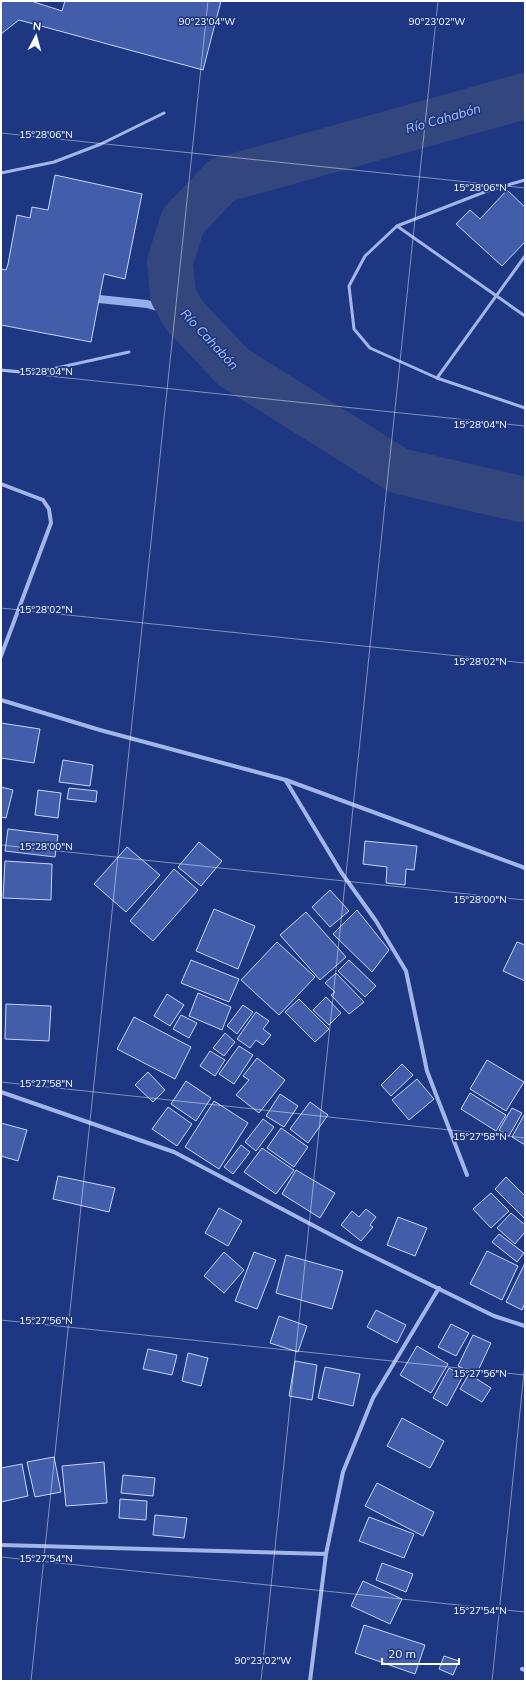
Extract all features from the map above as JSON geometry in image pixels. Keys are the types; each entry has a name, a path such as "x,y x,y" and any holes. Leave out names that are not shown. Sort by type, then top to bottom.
{"street":[{"path":"1,484 43,500 50,509 51,523 1,656"},
{"path":"1,700 100,730 286,780 525,868"},
{"path":"286,780 341,872 376,921 406,971 427,1071 467,1175"},
{"path":"1,1092 174,1152 356,1248 494,1316 525,1326"},
{"path":"310,1681 326,1554 343,1472 373,1398 439,1288"},
{"path":"1,1545 326,1554"}],"lane":[{"path":"1,173 54,162 102,144 164,113"},
{"path":"525,180 487,190 397,226 365,256 349,286 354,328 370,348 436,378 525,408"},
{"path":"397,226 525,316"},
{"path":"436,378 525,256"},
{"path":"1,370 34,373 129,352"}],"building":[{"path":"1,1 31,1 62,11 65,1 221,1 203,70 19,20 1,34"},
{"path":"55,175 142,194 125,279 104,274 91,342 1,325 1,269 6,270 8,264 17,215 30,218 32,207 48,210"},
{"path":"507,190 525,207 525,242 502,266 456,224 470,210 480,219"},
{"path":"1,723 40,729 34,763 1,758"},
{"path":"63,760 93,765 90,786 59,782"},
{"path":"1,787 13,790 6,818 1,817"},
{"path":"69,788 97,791 96,802 67,799"},
{"path":"38,790 61,793 58,818 35,815"},
{"path":"8,829 58,835 55,857 5,851"},
{"path":"365,841 417,846 414,870 406,869 405,885 386,883 387,867 363,864"},
{"path":"199,842 222,861 201,886 178,867"},
{"path":"127,847 160,875 126,912 94,884"},
{"path":"5,861 52,864 51,900 3,898"},
{"path":"174,869 198,890 153,941 130,921"},
{"path":"330,890 349,911 330,927 312,907"},
{"path":"214,909 255,926 238,969 196,951"},
{"path":"357,910 389,950 372,972 333,934"},
{"path":"306,912 346,957 320,980 280,935"},
{"path":"277,942 315,977 279,1015 241,980"},
{"path":"517,942 525,945 525,981 503,971"},
{"path":"191,960 239,979 229,1002 181,983"},
{"path":"349,960 376,986 365,997 338,971"},
{"path":"336,973 364,1002 349,1014 331,995 335,992 325,983"},
{"path":"198,993 231,1007 222,1030 189,1016"},
{"path":"167,994 184,1005 170,1026 154,1016"},
{"path":"326,997 341,1013 329,1025 313,1010"},
{"path":"299,999 329,1029 315,1042 285,1012"},
{"path":"6,1004 51,1006 49,1041 5,1039"},
{"path":"243,1005 253,1012 237,1034 227,1026"},
{"path":"256,1012 269,1021 263,1029 271,1035 263,1045 256,1040 250,1048 237,1039"},
{"path":"181,1015 197,1023 189,1038 173,1029"},
{"path":"134,1017 191,1047 175,1079 117,1049"},
{"path":"225,1033 235,1042 224,1056 213,1048"},
{"path":"239,1046 253,1055 234,1084 219,1074"},
{"path":"210,1051 225,1060 215,1076 200,1066"},
{"path":"257,1058 285,1080 259,1113 236,1095 249,1080 243,1076"},
{"path":"487,1060 524,1082 506,1111 470,1089"},
{"path":"402,1064 413,1075 391,1096 381,1085"},
{"path":"148,1072 165,1090 153,1102 135,1085"},
{"path":"417,1079 434,1099 409,1120 392,1100"},
{"path":"186,1081 211,1098 196,1121 171,1104"},
{"path":"470,1093 506,1115 496,1131 461,1109"},
{"path":"280,1094 298,1106 284,1127 266,1116"},
{"path":"214,1101 248,1123 219,1169 185,1147"},
{"path":"310,1102 328,1115 308,1143 290,1129"},
{"path":"168,1107 192,1124 177,1146 152,1129"},
{"path":"512,1108 522,1113 509,1136 499,1130"},
{"path":"525,1115 525,1145 512,1137"},
{"path":"263,1119 274,1127 256,1151 245,1142"},
{"path":"1,1123 27,1130 18,1161 1,1156"},
{"path":"281,1128 308,1147 294,1167 267,1148"},
{"path":"241,1145 250,1152 233,1174 224,1167"},
{"path":"262,1148 294,1170 276,1194 244,1172"},
{"path":"296,1170 335,1193 320,1218 282,1194"},
{"path":"58,1176 115,1188 109,1212 53,1199"},
{"path":"506,1177 525,1196 525,1219 495,1189"},
{"path":"491,1193 509,1211 491,1228 473,1209"},
{"path":"219,1208 242,1221 228,1246 205,1233"},
{"path":"366,1209 376,1217 370,1225 373,1227 361,1241 341,1225 352,1211 359,1217"},
{"path":"511,1213 525,1225 525,1232 515,1244 497,1228"},
{"path":"398,1217 427,1228 415,1256 387,1245"},
{"path":"499,1234 524,1253 517,1262 492,1242"},
{"path":"487,1251 518,1266 502,1300 470,1284"},
{"path":"224,1252 244,1270 224,1293 204,1276"},
{"path":"254,1252 276,1260 257,1309 235,1301"},
{"path":"286,1255 343,1271 332,1309 276,1293"},
{"path":"525,1263 525,1303 522,1310 506,1302"},
{"path":"376,1310 406,1325 397,1343 367,1327"},
{"path":"279,1316 307,1326 298,1352 270,1343"},
{"path":"451,1324 469,1333 456,1356 438,1347"},
{"path":"473,1335 491,1343 476,1375 458,1366"},
{"path":"417,1346 448,1364 431,1393 400,1375"},
{"path":"148,1349 177,1355 172,1375 143,1369"},
{"path":"188,1353 208,1358 201,1386 182,1381"},
{"path":"295,1361 317,1365 312,1400 289,1396"},
{"path":"325,1367 360,1374 353,1406 318,1398"},
{"path":"449,1368 463,1376 447,1406 433,1398"},
{"path":"469,1374 491,1388 482,1402 460,1389"},
{"path":"402,1418 444,1441 430,1468 387,1446"},
{"path":"54,1457 61,1492 35,1497 27,1462"},
{"path":"104,1462 107,1503 66,1506 62,1466"},
{"path":"22,1464 28,1496 1,1502 1,1468"},
{"path":"123,1475 155,1478 153,1496 121,1493"},
{"path":"377,1483 434,1512 423,1536 365,1506"},
{"path":"120,1499 147,1501 146,1520 119,1518"},
{"path":"155,1515 187,1518 184,1538 153,1535"},
{"path":"369,1517 414,1534 404,1558 359,1541"},
{"path":"382,1563 413,1574 406,1592 376,1580"},
{"path":"363,1581 402,1599 390,1624 351,1606"},
{"path":"364,1625 425,1645 415,1674 355,1653"},
{"path":"444,1656 459,1661 453,1675 439,1669"}],"waterway":[{"name":"Río Cahabón","path":"525,96 222,180 183,221 170,262 173,295 184,315 233,367 399,471 525,499"},
{"path":"99,299 147,304 184,315"}]}
